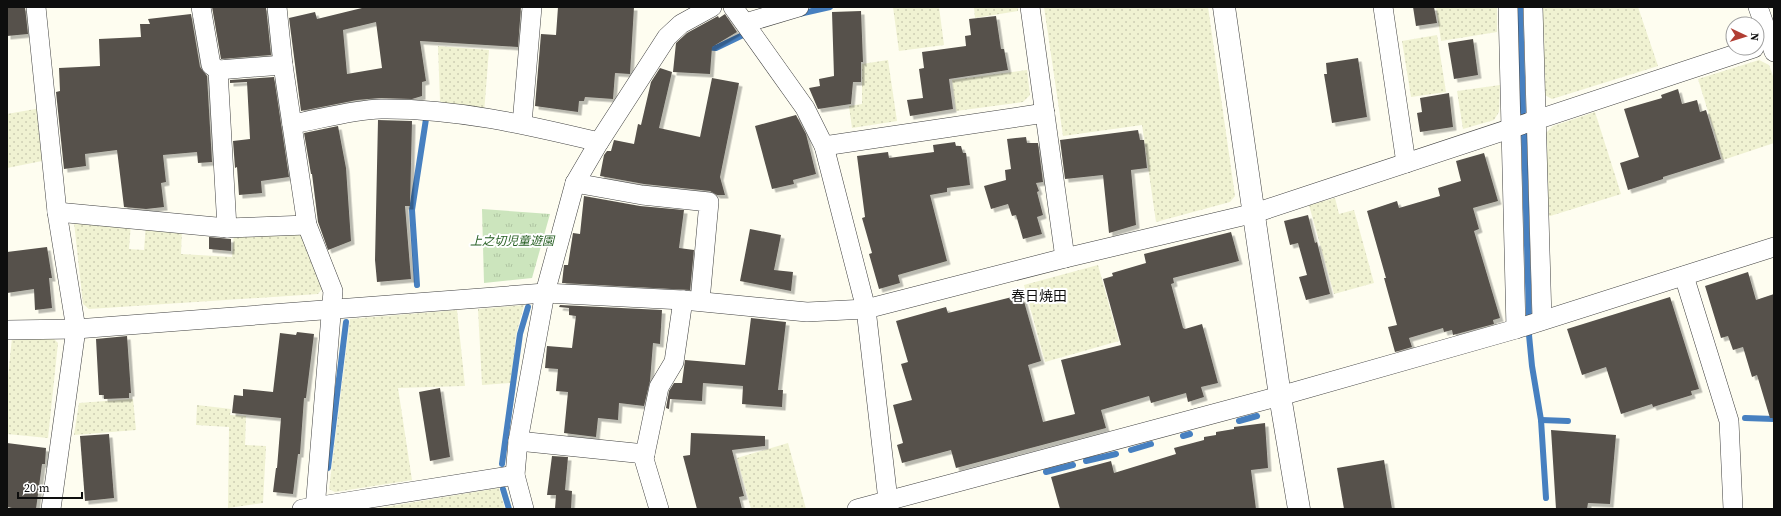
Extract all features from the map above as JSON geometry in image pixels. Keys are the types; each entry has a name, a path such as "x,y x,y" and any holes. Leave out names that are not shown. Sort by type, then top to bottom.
{"street":[{"path":"36,7 57,212 76,329 51,509"},
{"path":"201,7 211,65 218,70 283,65"},
{"path":"277,7 283,65 307,225 333,291 311,508 515,475"},
{"path":"522,124 532,7"},
{"path":"524,509 515,475 518,441 545,293 575,183 599,142 667,37 681,24 712,7"},
{"path":"732,7 805,108 824,146 866,308 889,505"},
{"path":"744,23 799,7"},
{"path":"1030,7 1065,258"},
{"path":"1224,7 1255,213 1280,396 1299,509"},
{"path":"1383,7 1406,163"},
{"path":"1508,7 1516,329"},
{"path":"1533,7 1542,320"},
{"path":"7,330 76,329 545,293 692,300 807,312 866,308 1065,258 1255,213 1766,46 1758,7"},
{"path":"218,70 227,228"},
{"path":"292,124 348,113 380,109 433,110 522,124 599,142"},
{"path":"824,146 1045,113"},
{"path":"575,183 642,196 708,202 692,300 674,362 659,387 644,459 659,509"},
{"path":"57,212 227,228 307,225"},
{"path":"857,509 889,505 1516,329 1774,247"},
{"path":"1684,276 1730,421 1733,509"},
{"path":"518,441 645,454"}],"green space":[{"path":"893,7 939,7 944,45 899,51"},
{"path":"974,7 1018,7 1018,11 975,18"},
{"path":"1044,7 1208,7 1235,196 1230,202 1156,222 1142,125 1063,136"},
{"path":"1436,7 1497,7 1497,32 1441,41"},
{"path":"1541,7 1638,7 1658,66 1552,99 1543,94"},
{"path":"1437,35 1446,92 1411,97 1402,41"},
{"path":"438,46 489,50 484,113 446,108 440,101"},
{"path":"888,60 897,121 852,128 849,106 862,104 862,64"},
{"path":"1759,60 1769,65 1774,79 1774,143 1723,160 1698,79"},
{"path":"1027,70 1030,95 1023,102 956,111 952,80"},
{"path":"1500,85 1499,112 1494,120 1463,129 1457,91"},
{"path":"41,108 42,161 7,168 7,114"},
{"path":"1595,112 1621,194 1547,217 1545,134 1553,126"},
{"path":"1335,198 1339,214 1354,210 1374,283 1334,294 1309,205"},
{"name":"上之切児童遊園","path":"482,209 550,214 532,278 484,283"},
{"path":"74,222 131,223 129,249 144,250 146,224 182,228 181,254 232,257 234,233 299,231 322,289 318,294 89,309 83,304"},
{"path":"1098,265 1119,341 1045,362 1024,285"},
{"path":"524,305 516,335 511,383 482,385 478,309"},
{"path":"457,310 465,386 398,388 412,480 335,492 329,489 350,319"},
{"path":"12,338 54,339 58,343 48,438 7,434 7,386"},
{"path":"133,399 136,430 74,435 79,403"},
{"path":"197,405 231,409 230,415 246,416 245,445 266,446 263,503 228,508 229,427 196,425"},
{"path":"788,443 806,509 751,509 737,458"},
{"path":"499,488 505,509 373,509"}],"building":[{"path":"7,7 25,7 28,34 7,36"},
{"path":"212,7 266,7 271,55 221,59"},
{"path":"366,7 521,7 518,47 420,41 426,81 422,82 422,96 412,99 380,98 357,100 301,111 289,18 315,12 317,19","holes":["376,22 382,68 347,74 343,30"]},
{"path":"558,7 634,7 630,74 615,73 613,99 585,97 584,101 579,101 578,112 535,106 541,34 556,35"},
{"path":"1413,7 1434,7 1437,23 1416,26"},
{"path":"861,11 863,62 861,62 861,82 853,82 851,104 818,109 809,88 820,86 819,79 834,76 832,12"},
{"path":"191,14 200,67 207,76 212,162 198,163 197,152 163,155 166,182 161,183 164,207 146,209 124,207 117,150 85,154 86,166 64,169 56,92 60,91 59,68 100,66 99,39 141,37 140,24 150,24 148,19"},
{"path":"725,14 737,32 712,47 710,74 673,72 676,43 687,33 718,16 719,18"},
{"path":"996,16 1001,49 1004,49 1008,70 949,79 953,109 910,116 907,100 923,98 919,69 924,68 922,52 966,46 965,36 971,35 969,19"},
{"path":"1473,39 1478,75 1454,79 1448,43"},
{"path":"1358,58 1367,117 1332,123 1324,74 1327,74 1326,63"},
{"path":"660,68 672,72 659,128 700,137 712,78 739,83 720,177 725,195 717,195 710,191 644,184 600,176 604,155 607,151 611,151 614,140 634,144 638,124 641,125 651,82"},
{"path":"274,77 289,177 261,181 262,193 239,195 233,141 250,139 247,82 230,83 230,80"},
{"path":"1678,89 1682,104 1697,100 1700,112 1706,110 1721,159 1663,177 1663,179 1628,190 1620,163 1639,157 1624,109 1662,98 1661,95"},
{"path":"1449,93 1453,127 1420,132 1417,113 1422,112 1420,98"},
{"path":"796,115 806,134 816,174 793,180 794,184 772,189 755,126"},
{"path":"378,120 412,121 410,206 405,206 411,279 377,282 375,260"},
{"path":"338,126 346,168 351,241 328,250 318,222 312,174 304,133"},
{"path":"1138,130 1140,140 1144,140 1147,168 1131,170 1136,225 1109,233 1103,175 1065,179 1060,140"},
{"path":"1026,137 1027,143 1038,143 1043,182 1036,183 1039,191 1037,192 1043,215 1037,217 1042,234 1023,239 1016,215 1012,216 1008,204 991,209 984,186 1006,180 1005,170 1011,169 1007,139"},
{"path":"955,142 956,146 961,146 963,153 966,153 970,185 947,188 947,192 930,195 947,261 898,275 900,283 879,289 869,254 872,253 862,218 865,217 857,156 888,152 889,158 934,152 933,145"},
{"path":"1484,153 1498,201 1473,208 1479,229 1474,231 1500,318 1493,320 1494,324 1453,335 1452,330 1444,332 1443,328 1409,338 1412,347 1395,352 1388,327 1397,325 1384,278 1386,278 1367,211 1397,201 1399,208 1440,196 1438,188 1461,181 1456,161"},
{"path":"584,196 640,206 684,210 679,248 694,250 690,290 562,283 564,265 568,265 573,233 580,234"},
{"path":"1308,215 1315,243 1317,242 1330,294 1306,300 1299,277 1307,275 1298,243 1290,245 1284,221"},
{"path":"750,229 781,235 774,270 793,272 791,291 740,281"},
{"path":"1231,232 1239,261 1173,278 1174,283 1171,284 1183,328 1185,329 1202,324 1218,383 1201,387 1204,397 1188,402 1186,393 1151,403 1149,396 1101,410 1106,428 956,468 951,450 902,463 897,445 903,443 893,405 912,400 901,364 908,362 896,321 946,307 948,313 1012,297 1013,301 1023,298 1041,361 1028,365 1043,422 1075,414 1061,360 1121,345 1103,279 1113,276 1112,273 1146,263 1144,254"},
{"path":"209,237 231,239 231,251 209,249"},
{"path":"47,247 52,278 49,278 52,308 35,310 34,289 7,293 7,252"},
{"path":"1748,272 1756,300 1774,294 1774,418 1770,418 1757,375 1752,377 1743,347 1733,350 1728,336 1721,338 1705,286"},
{"path":"1670,297 1699,389 1691,391 1692,395 1653,407 1652,404 1621,414 1606,367 1582,375 1567,329"},
{"path":"560,305 662,310 660,344 653,343 650,381 644,406 619,403 618,420 598,418 596,437 564,433 568,392 556,391 558,369 545,368 547,346 572,348 576,316 569,315 569,308 559,307"},
{"path":"751,318 786,322 778,390 783,390 782,407 742,404 743,386 703,383 702,401 670,399 669,409 666,408 669,391 674,383 682,383 685,360 745,365"},
{"path":"297,332 314,334 306,398 304,398 300,454 298,454 293,494 273,492 277,468 281,418 232,413 234,395 243,396 243,389 273,392 280,333 296,335"},
{"path":"127,336 131,393 129,393 129,398 104,399 104,395 99,395 96,339"},
{"path":"440,388 450,457 430,461 419,392"},
{"path":"1265,423 1268,468 1251,470 1256,509 1060,509 1051,477 1111,461 1114,473 1176,454 1174,448 1204,440 1204,437 1216,435 1216,432 1234,429 1234,427"},
{"path":"1551,430 1616,435 1610,504 1588,503 1587,509 1556,509"},
{"path":"691,433 765,436 765,446 732,450 744,496 739,497 742,509 697,509 683,456 690,455"},
{"path":"109,434 114,498 85,501 80,436"},
{"path":"7,443 46,448 45,464 42,464 36,509 12,509 7,507"},
{"path":"552,456 568,457 565,490 572,491 571,509 555,509 556,495 547,495"},
{"path":"1384,460 1392,509 1344,509 1337,468"}],"waterway":[{"path":"799,14 830,7"},
{"path":"1520,7 1523,112"},
{"path":"704,47 716,48 743,35"},
{"path":"417,285 412,210 426,119"},
{"path":"1524,133 1529,319"},
{"path":"502,464 520,334 528,307"},
{"path":"328,468 346,322"},
{"path":"1529,335 1532,366 1541,420 1546,498"},
{"path":"1239,421 1257,416"},
{"path":"1745,418 1774,419"},
{"path":"1541,420 1568,421"},
{"path":"1183,436 1190,434"},
{"path":"1131,450 1151,444"},
{"path":"1086,461 1116,454"},
{"path":"1046,472 1073,465"},
{"path":"503,489 509,509"}],"district":[{"name":"春日焼田","path":"1039,296"}]}
